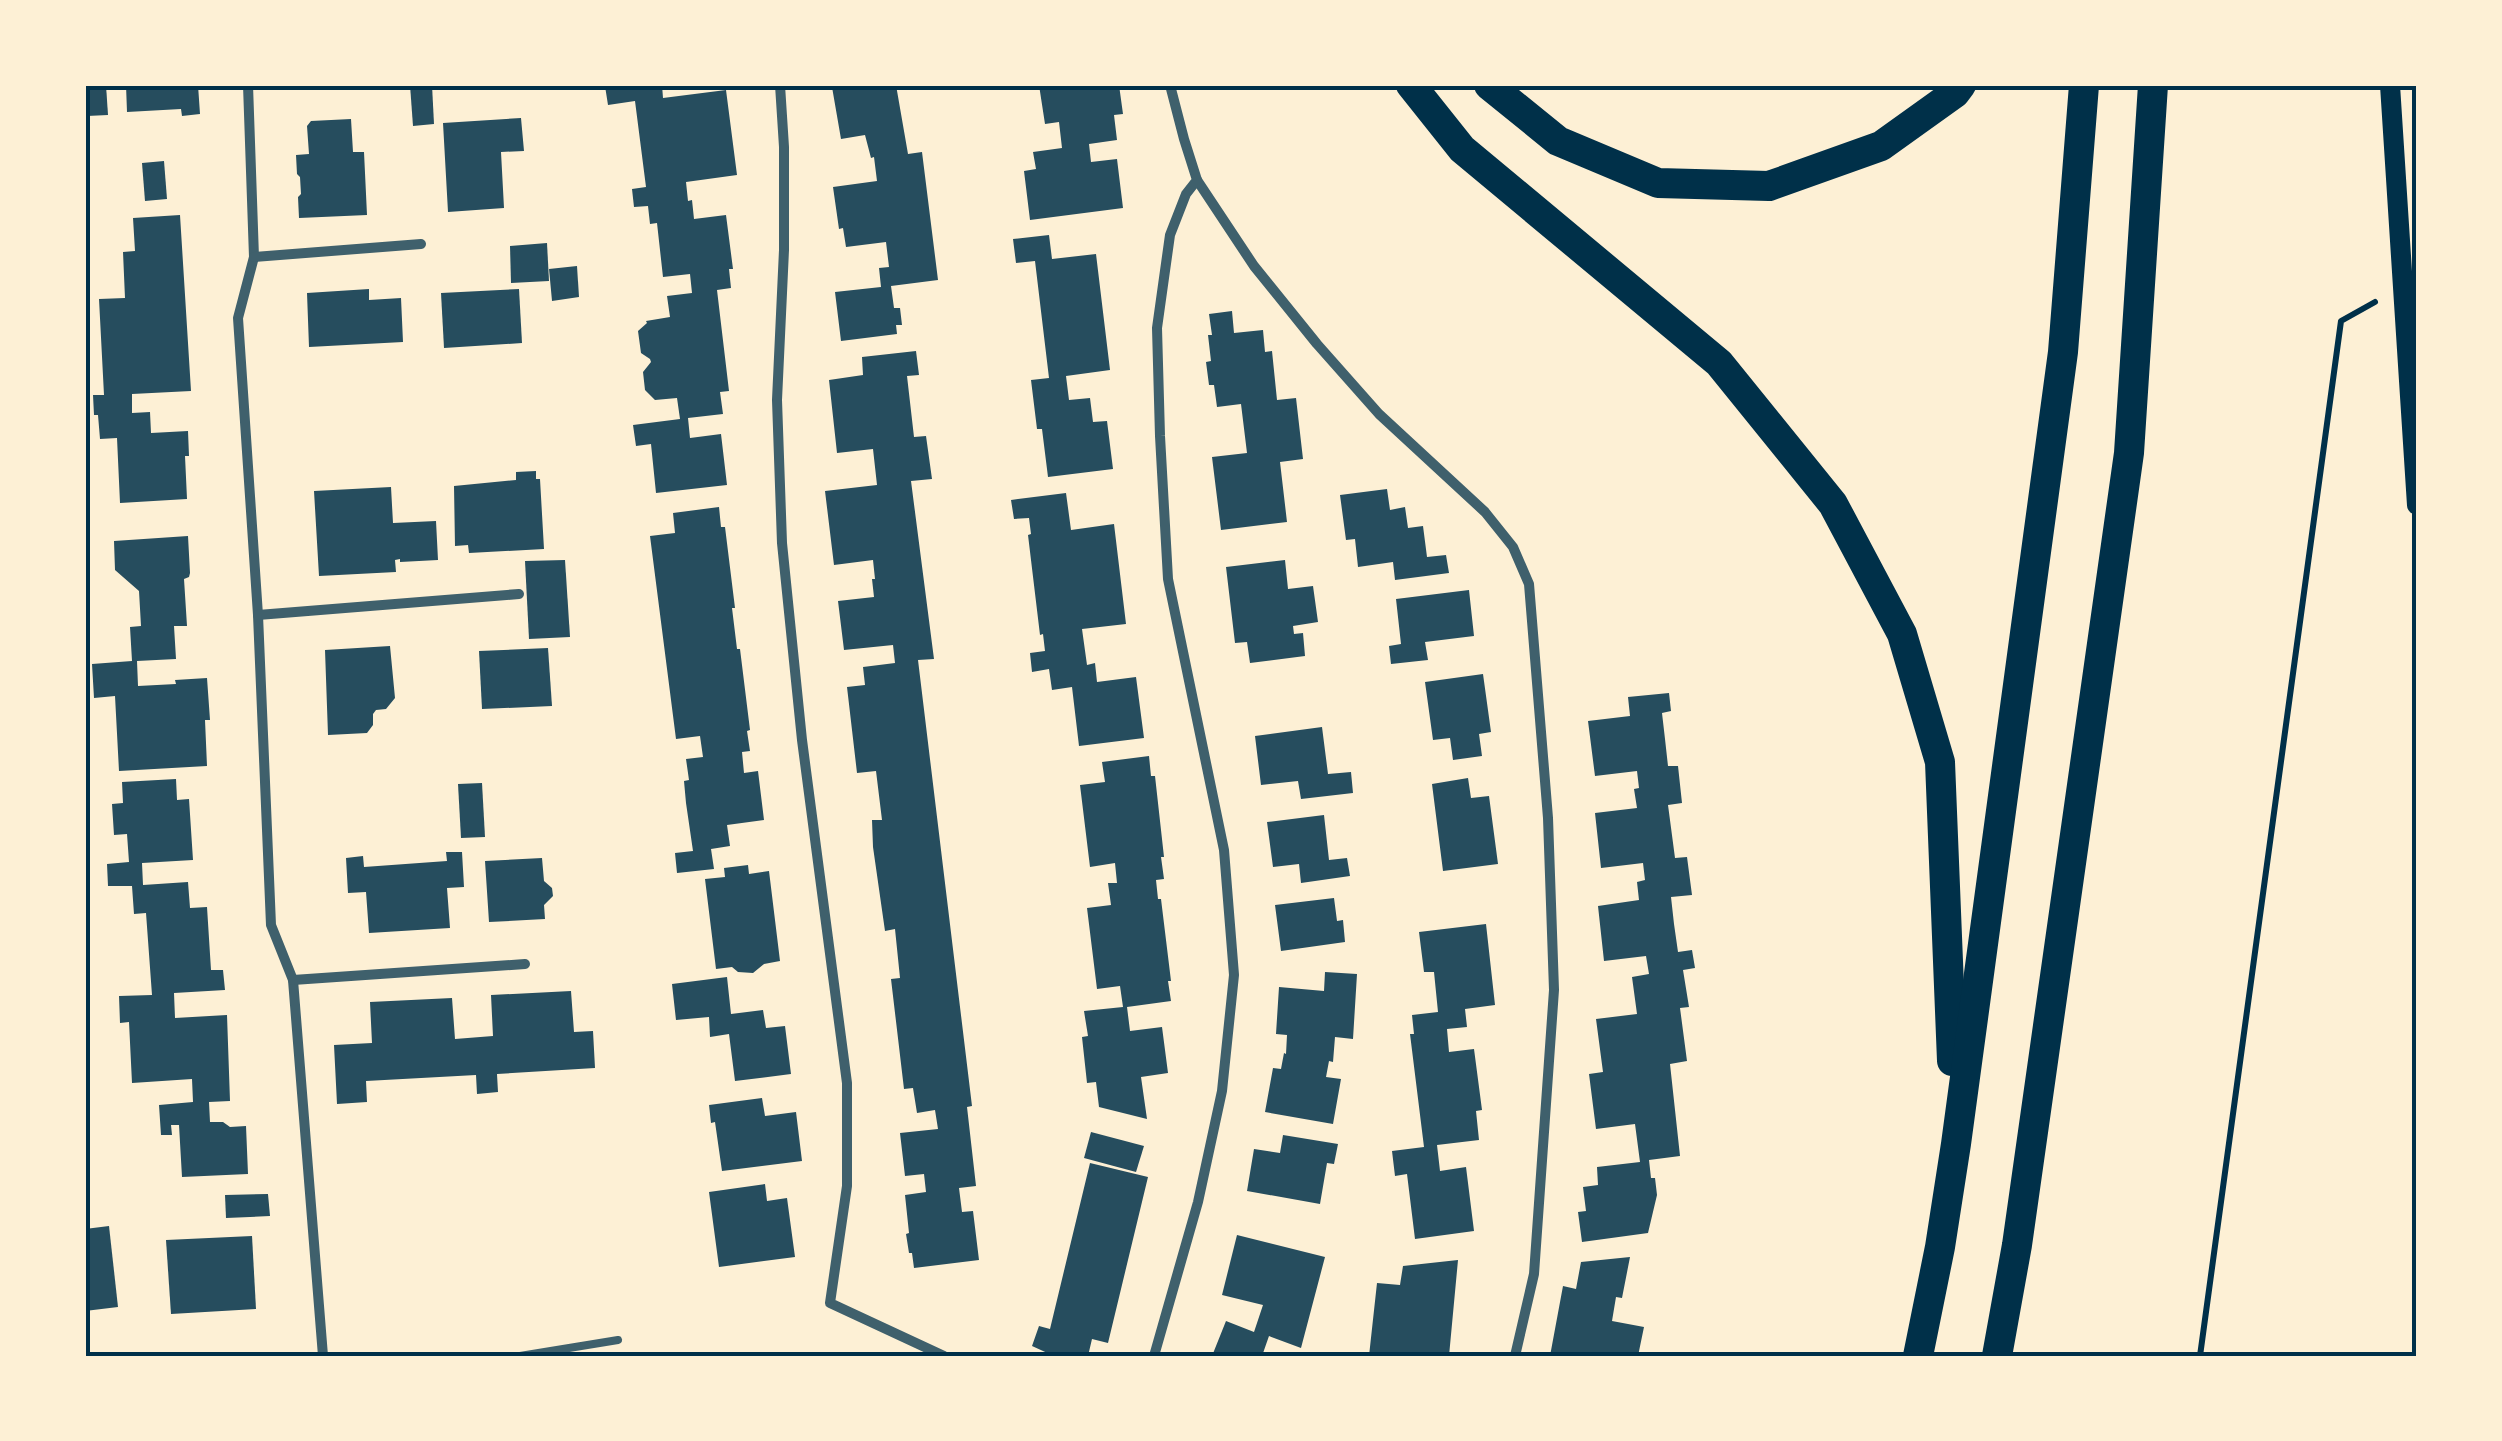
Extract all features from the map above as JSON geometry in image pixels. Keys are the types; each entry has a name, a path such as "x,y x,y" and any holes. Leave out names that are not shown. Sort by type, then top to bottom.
{"highway":[{"path":"1412,85 1462,149 1719,363 1833,504 1902,634 1940,762 1956,1144"},
{"path":"1488,85 1558,141 1658,183 1769,186 1881,146 1955,93 1960,85"},
{"path":"1918,1356 1956,1144 2063,352 2084,85"},
{"path":"1997,1356 2130,453 2153,85"}],"main road":[{"path":"2390,85 2410,287 2417,506"}],"street":[{"path":"248,85 254,257 238,318 258,615 271,925 293,980 323,1356"},
{"path":"780,85 784,250 777,400 782,543 802,740 847,1083 847,1186 830,1303 944,1356"},
{"path":"1170,85 1197,180 1254,266 1379,414 1485,512 1513,547 1529,584 1548,818 1554,990 1534,1274 1514,1356"},
{"path":"1154,1356 1198,1202 1222,1091 1234,975 1224,850 1168,578 1160,436 1157,328 1170,235 1186,194 1197,180"},
{"path":"254,257 421,244"},
{"path":"258,615 520,594"},
{"path":"293,980 525,964"}],"lane":[{"path":"520,1356 618,1340"}],"path":[{"path":"2200,1356 2341,321 2410,287"}],"building":[{"path":"85,85 106,85 108,115 87,116"},
{"path":"126,85 198,85 200,114 182,116 181,109 127,112"},
{"path":"410,85 432,85 434,124 413,126"},
{"path":"662,85 663,98 726,90 737,175 686,182 694,219 726,215 733,269 729,269 731,288 717,290 729,391 720,392 723,414 688,418 690,438 721,434 727,485 656,493 651,444 636,446 633,425 680,419 677,398 655,400 645,390 643,372 651,362 641,353 638,331 646,321 670,317 667,296 692,293 690,274 663,277 657,223 650,224 648,206 634,207 632,189 646,187 635,101 608,105 605,86"},
{"path":"896,85 908,154 922,152 938,280 891,286 894,308 900,308 902,325 896,325 897,334 841,341 835,292 881,287 879,268 889,267 886,242 846,247 843,228 839,229 833,187 877,181 874,157 871,158 865,135 841,139 832,87"},
{"path":"1039,85 1119,85 1123,114 1114,115 1117,140 1089,144 1091,162 1117,159 1123,208 1030,220 1024,171 1036,169 1033,152 1062,148 1059,122 1045,124"},
{"path":"521,118 524,151 501,152 504,208 448,212 443,123"},
{"path":"351,119 353,152 364,152 367,215 299,218 301,194 296,155 309,154 307,126 311,121"},
{"path":"164,161 167,199 145,201 142,163"},
{"path":"180,215 191,391 132,394 132,413 150,412 151,433 188,431 187,499 120,503 117,438 100,439 98,415 94,415 93,395 104,395 99,299 125,298 123,252 135,251 133,218"},
{"path":"1049,235 1052,259 1096,254 1110,370 1066,376 1069,400 1090,398 1093,422 1107,421 1113,469 1048,477 1031,380 1049,378 1035,261 1016,263 1013,239"},
{"path":"547,243 549,281 511,283 510,246"},
{"path":"577,266 579,297 552,301 549,269"},
{"path":"369,289 369,300 401,298 403,342 309,347 307,293"},
{"path":"519,289 522,343 444,348 441,293"},
{"path":"1232,311 1234,333 1263,330 1265,352 1272,351 1277,400 1296,398 1303,459 1280,462 1287,522 1221,530 1212,457 1247,453 1241,404 1217,407 1206,362 1211,361 1209,314"},
{"path":"916,351 919,375 907,376 914,437 926,436 932,479 911,481 934,659 918,660 972,1106 967,1107 976,1186 959,1188 962,1212 973,1211 979,1260 914,1268 906,1234 909,1233 905,1195 926,1192 924,1174 905,1176 900,1133 938,1129 935,1110 917,1113 913,1088 904,1089 891,979 900,978 895,929 885,931 873,847 872,820 882,820 876,771 857,773 847,687 865,685 863,667 895,663 893,645 844,650 838,601 874,597 873,560 834,565 825,491 877,485 873,449 837,453 829,380 863,375 862,357"},
{"path":"536,471 536,479 540,479 544,549 469,553 468,545 455,546 454,486 516,480 516,472"},
{"path":"391,487 393,523 436,521 438,560 395,560 396,572 319,576 314,491"},
{"path":"1387,489 1390,510 1405,507 1408,528 1423,526 1427,557 1446,555 1449,573 1395,580 1393,562 1358,567 1355,539 1346,540 1340,495"},
{"path":"1066,493 1071,530 1114,524 1126,624 1082,629 1087,665 1095,663 1097,682 1136,677 1144,738 1079,746 1072,687 1052,690 1049,669 1032,672 1030,653 1045,651 1028,535 1031,534 1029,518 1014,519 1011,500"},
{"path":"719,507 721,527 725,527 737,649 750,730 750,751 742,752 744,773 758,771 764,820 727,825 730,846 711,849 714,869 677,873 675,853 693,851 684,781 689,780 686,759 703,757 700,736 676,739 650,536 675,533 673,513"},
{"path":"188,536 190,573 184,579 187,626 174,626 176,659 137,661 138,686 207,678 207,766 119,771 115,696 94,698 92,664 132,661 130,627 141,626 139,591 115,570 114,541"},
{"path":"565,560 570,637 529,639 525,561"},
{"path":"1285,560 1288,589 1313,586 1318,622 1293,626 1294,634 1303,633 1305,656 1250,663 1247,642 1235,643 1226,567"},
{"path":"1469,590 1474,636 1425,642 1428,660 1391,664 1389,646 1401,644 1396,599"},
{"path":"390,646 395,698 386,709 376,710 367,733 328,735 325,650"},
{"path":"548,648 552,706 482,709 479,651"},
{"path":"1483,674 1491,732 1479,734 1482,756 1453,760 1450,738 1433,740 1425,682"},
{"path":"1669,693 1671,711 1662,713 1668,766 1678,766 1682,803 1668,805 1675,858 1687,857 1692,895 1671,897 1678,952 1692,950 1695,968 1683,970 1689,1007 1680,1008 1687,1061 1670,1064 1680,1156 1649,1160 1657,1195 1648,1233 1582,1242 1578,1212 1586,1211 1583,1187 1598,1185 1597,1167 1640,1162 1635,1124 1596,1129 1589,1074 1603,1072 1596,1019 1637,1014 1632,977 1649,974 1646,956 1604,961 1598,906 1639,900 1637,882 1645,880 1643,863 1601,868 1595,813 1637,808 1634,789 1639,788 1637,771 1595,776 1588,721 1630,716 1628,697"},
{"path":"1322,727 1328,774 1351,772 1353,793 1301,799 1298,781 1261,785 1255,736"},
{"path":"1149,756 1164,857 1164,879 1156,880 1171,1001 1127,1007 1130,1031 1162,1027 1168,1073 1141,1077 1147,1119 1099,1107 1096,1082 1087,1083 1082,1037 1088,1036 1084,1011 1123,1007 1120,986 1097,989 1087,908 1111,905 1108,883 1117,883 1115,863 1090,867 1080,785 1105,782 1102,762"},
{"path":"1468,778 1471,798 1489,796 1498,864 1443,871 1432,784"},
{"path":"176,779 177,800 189,799 193,860 142,863 143,885 188,882 190,908 207,907 211,970 223,970 225,990 174,993 175,1018 227,1015 230,1101 209,1102 210,1122 246,1126 248,1174 182,1177 179,1125 171,1125 172,1135 161,1135 159,1105 193,1102 192,1079 132,1083 129,1022 120,1023 119,996 152,995 146,913 134,914 132,886 108,886 107,864 129,862 127,834 114,835 112,804 123,803 122,782"},
{"path":"482,783 485,837 461,838 458,784"},
{"path":"1324,815 1329,860 1347,858 1350,876 1301,883 1299,864 1273,867 1267,822"},
{"path":"446,852 462,852 464,887 447,888 450,928 369,933 366,892 348,893 346,858 363,856 364,867 447,861"},
{"path":"542,858 544,881 552,888 553,896 544,905 545,919 489,922 485,861"},
{"path":"748,865 749,874 769,871 780,961 764,964 753,973 738,972 732,967 716,969 705,879 725,877 724,868"},
{"path":"1334,898 1337,921 1343,920 1345,942 1281,951 1275,905"},
{"path":"1486,924 1495,1005 1465,1009 1467,1027 1447,1029 1449,1052 1474,1049 1482,1110 1476,1111 1479,1140 1437,1145 1440,1171 1466,1167 1474,1231 1415,1239 1407,1174 1395,1176 1392,1151 1424,1147 1410,1034 1414,1034 1412,1015 1438,1012 1434,972 1424,972 1419,932"},
{"path":"1325,972 1357,974 1353,1039 1335,1037 1333,1062 1329,1061 1326,1077 1341,1079 1333,1124 1265,1112 1273,1068 1281,1069 1286,1054 1287,1035 1276,1034 1279,987 1324,991"},
{"path":"727,977 731,1014 763,1010 766,1028 785,1026 791,1074 735,1081 729,1034 710,1037 709,1017 676,1020 672,984"},
{"path":"571,991 574,1032 593,1031 595,1068 497,1074 498,1092 477,1094 476,1075 366,1081 367,1102 337,1104 334,1045 372,1043 370,1002 452,998 455,1039 493,1036 491,995"},
{"path":"762,1098 765,1116 796,1112 802,1161 722,1171 709,1105"},
{"path":"1091,1132 1144,1146 1136,1172 1084,1158"},
{"path":"1283,1135 1338,1144 1334,1164 1327,1163 1320,1204 1247,1191 1254,1149 1280,1153"},
{"path":"1090,1163 1148,1177 1108,1343 1092,1339 1088,1356 1054,1356 1032,1346 1039,1326 1050,1329"},
{"path":"765,1184 767,1201 787,1198 795,1257 719,1267 709,1192"},
{"path":"268,1194 270,1216 226,1218 225,1195"},
{"path":"109,1226 118,1307 85,1311 85,1229"},
{"path":"1237,1235 1325,1257 1301,1348 1269,1336 1262,1356 1212,1356 1226,1321 1254,1332 1263,1305 1222,1295"},
{"path":"252,1236 256,1309 171,1314 166,1240"},
{"path":"1630,1257 1622,1298 1616,1297 1612,1321 1644,1327 1638,1356 1550,1356 1563,1286 1576,1289 1581,1262"},
{"path":"1458,1260 1449,1356 1369,1356 1377,1283 1400,1285 1403,1266"}]}
